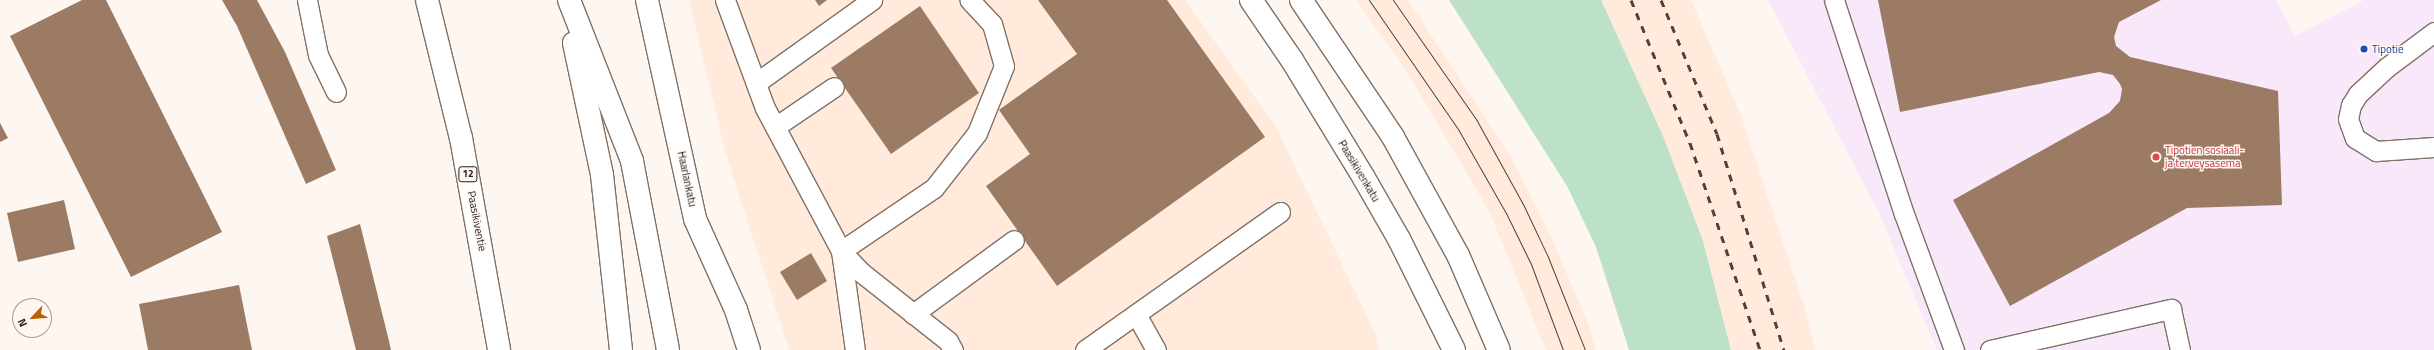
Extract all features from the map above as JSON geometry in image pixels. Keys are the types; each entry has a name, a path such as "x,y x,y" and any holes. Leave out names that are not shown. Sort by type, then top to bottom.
{"main road":[{"name":"Paasikiventie","path":"427,0 461,138 499,350"},
{"path":"565,0 602,175 621,350"},
{"path":"569,0 632,161 668,350"},
{"name":"Haarlankatu","path":"648,0 695,218 736,310 749,350"},
{"name":"Paasikivenkatu","path":"1251,0 1292,60 1364,178 1402,246 1454,350"},
{"path":"1301,0 1393,137 1458,256 1499,350"}],"lane":[{"path":"307,0 318,55 336,92"},
{"path":"725,0 756,83 775,127 841,251 862,273 948,341 953,350"},
{"path":"756,83 872,0"},
{"path":"841,251 934,188 977,133 1004,66 992,24 970,0"},
{"path":"1834,0 1904,214 1954,350"},
{"path":"2434,32 2387,66 2358,94 2351,105 2348,119 2355,138 2376,151 2434,147"},
{"path":"775,127 834,87"},
{"path":"1085,350 1280,212"},
{"path":"913,314 1014,240"},
{"path":"841,251 855,350"},
{"path":"1990,350 2171,309 2180,350"},
{"path":"1136,314 1156,350"}],"shaded area":[{"path":"689,0 1185,0 1276,127 1375,333 1379,350 789,350 725,151"},
{"path":"1356,0 1408,0 1510,155 1551,236 1588,324 1596,350 1546,350 1489,211 1409,75"},
{"path":"1601,0 1691,0 1740,113 1805,309 1815,350 1731,350 1703,241 1663,136"},
{"path":"1768,0 2276,0 2295,36 2364,0 2434,0 2434,350 1937,350 1879,213"}],"green space":[{"path":"1449,0 1601,0 1663,136 1703,241 1731,350 1629,350 1596,247 1567,186"}],"building":[{"path":"82,0 106,0 222,232 131,277 10,36"},
{"path":"222,0 257,0 285,52 336,170 306,184 237,26"},
{"path":"815,0 827,0 819,6"},
{"path":"1038,0 1167,0 1265,137 1057,286 986,186 1030,154 999,110 1077,54"},
{"name":"Tipotien sosiaali- ja terveysasema","path":"1878,0 2161,0 2119,22 2114,37 2116,46 2130,57 2278,91 2282,205 2187,208 2010,306 1953,200 2109,113 2120,101 2122,89 2120,84 2113,75 2099,72 1900,112"},
{"path":"920,6 979,93 891,154 831,68"},
{"path":"0,123 8,138 0,142"},
{"path":"64,200 75,249 18,262 7,213"},
{"path":"360,224 391,350 356,350 327,236"},
{"path":"811,253 827,281 797,300 780,272"},
{"path":"239,285 252,350 148,350 139,304"}],"tram line":[{"path":"1369,0 1458,129 1506,213 1531,264 1563,350"},
{"path":"1393,0 1476,119 1523,204 1548,257 1585,350"}],"railway":[{"path":"1631,0 1690,143 1760,350"},
{"path":"1661,0 1717,134 1784,350"}],"place":[{"name":"Tipotie","path":"2364,49"},
{"name":"Tipotien sosiaali- ja terveysasema","path":"2156,157"}]}
